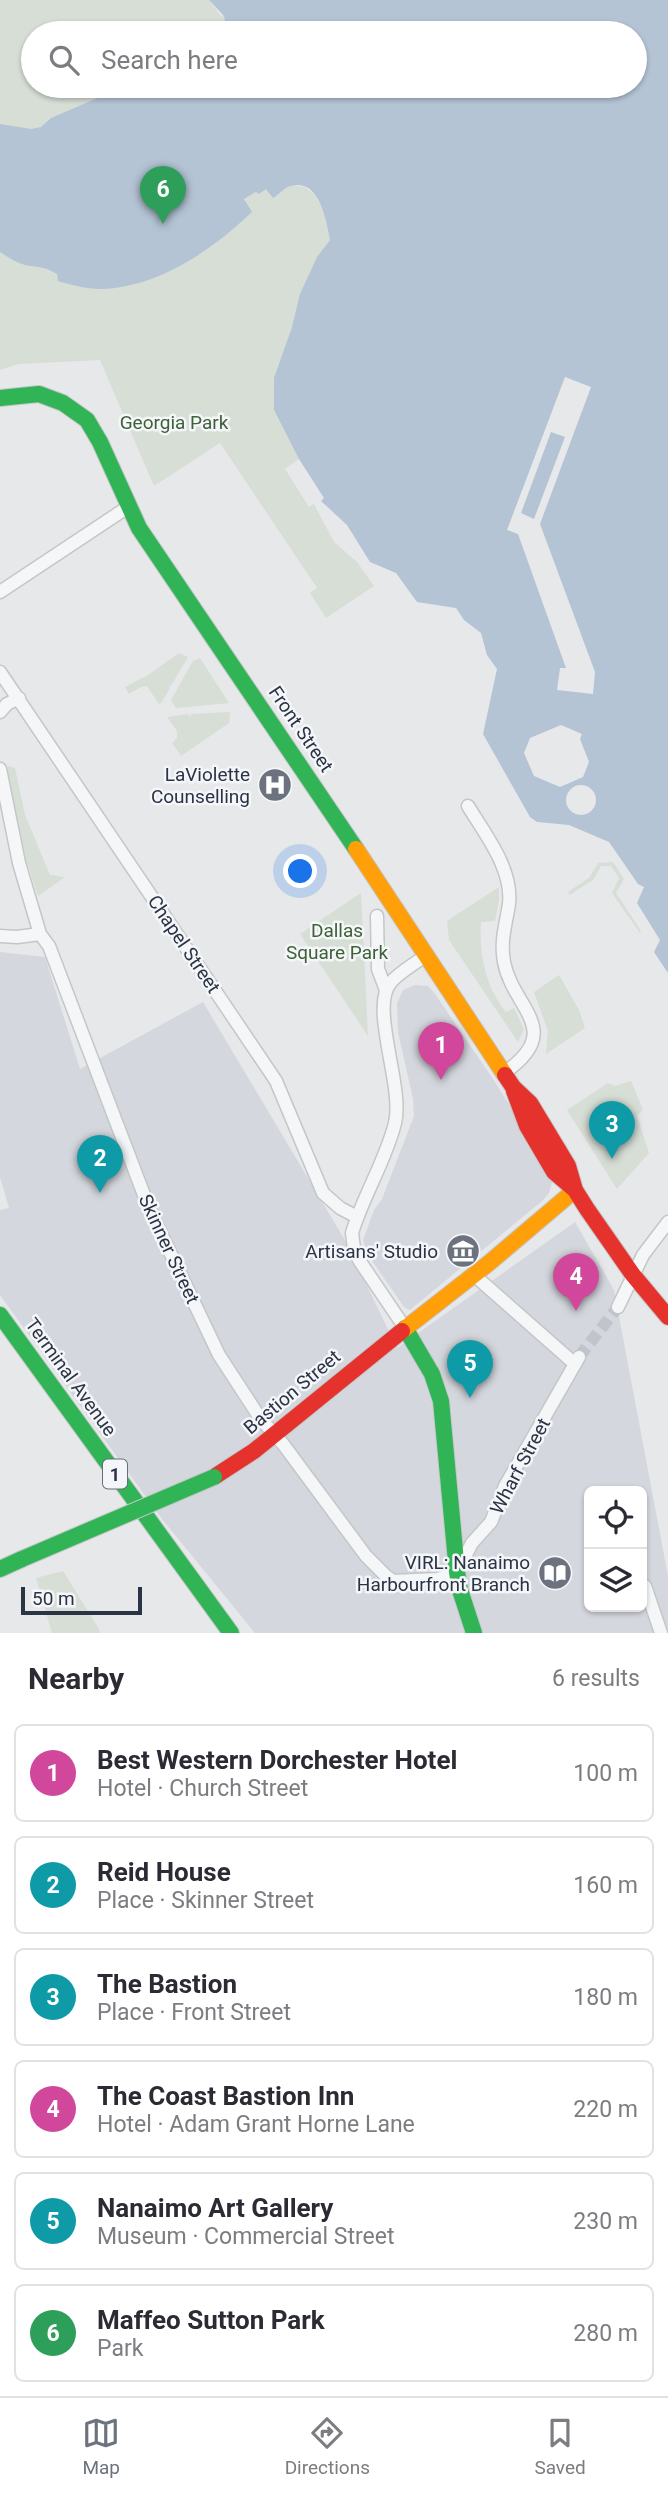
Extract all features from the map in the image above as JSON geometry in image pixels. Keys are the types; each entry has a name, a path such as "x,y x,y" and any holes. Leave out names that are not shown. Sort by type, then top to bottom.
{"main road":[{"name":"Front Street","path":"0,398 39,394 55,399 87,420 100,442 139,528 307,775 508,1080 530,1103 568,1166 575,1190 633,1275 668,1317"},
{"name":"Bastion Street","path":"0,1569 214,1477 244,1459 474,1275 575,1190"},
{"name":"Terminal Avenue","path":"0,1315 231,1633"},
{"path":"405,1328 432,1374 441,1401 457,1572 474,1633"}],"street":[{"path":"0,592 128,507"},
{"name":"Chapel Street","path":"0,672 276,1081 323,1193 340,1208 357,1217"},
{"path":"0,712 7,704 19,698"},
{"name":"Skinner Street","path":"0,769 19,863 40,934 49,946 149,1208 228,1370 260,1418 366,1556 385,1575 393,1581 438,1580 457,1572"},
{"path":"468,806 497,855 506,878 509,904 502,944 504,964 528,1010 533,1026 533,1040 508,1080"},
{"path":"377,916 379,969 386,990"},
{"path":"0,936 40,934"},
{"path":"405,1328 359,1260 352,1233 395,1125 398,1104 386,1034 383,1003 386,990 392,981 425,956"},
{"path":"618,1307 643,1255 668,1222"},
{"name":"Wharf Street","path":"457,1572 472,1544 491,1522 505,1486 577,1361 474,1275"},
{"path":"647,1592 661,1633"}],"shaded area":[{"path":"0,952 45,957 80,1069 203,1002 346,1242 397,1348 575,1222 614,1290 668,1576 668,1633 255,1633 162,1519 0,1295 0,1210 9,1208 0,1177"},
{"path":"415,985 428,986 435,994 495,1082 548,1167 552,1182 549,1193 542,1201 410,1310 404,1307 368,1255 363,1240 414,1116 413,1099 398,1032 397,1003 403,990"}],"green space":[{"name":"Georgia Park","path":"0,0 209,0 221,16 224,15 225,21 21,21 21,98 176,98 244,199 266,189 283,189 293,185 305,187 315,195 323,209 330,240 307,279 299,299 274,410 299,456 299,459 285,469 309,507 314,504 334,542 357,562 374,586 326,618 310,593 317,588 220,443 154,486 100,360 19,364 0,370"},
{"path":"179,653 188,657 171,686 169,685 162,702 159,704 147,686 129,694 125,687"},
{"path":"200,658 229,703 176,708 171,700 193,661"},
{"path":"230,712 229,723 181,756 172,743 177,738 177,731 167,717"},
{"path":"8,766 15,768 25,815 50,875 65,877 38,896 26,859"},
{"path":"613,862 624,879 616,893 640,933 612,893 619,878 611,866 601,866 594,879 570,895 568,892 589,878 598,863"},
{"path":"499,887 495,921 481,922 482,958 488,980 499,1002 506,1012 514,1008 524,1029 518,1042 449,940 447,921"},
{"name":"Dallas Square Park","path":"361,893 368,1036 300,934"},
{"path":"559,975 579,1010 585,1028 546,1054 548,1031 534,992"},
{"path":"631,1081 643,1110 637,1116 649,1153 617,1189 567,1110 608,1083 615,1086"},
{"path":"63,1571 100,1633 52,1633 36,1578"}],"water":[{"path":"209,0 668,0 668,973 654,952 660,940 637,903 644,887 638,884 609,842 569,825 537,822 530,817 483,734 497,669 487,655 481,633 464,620 456,608 417,602 396,573 370,562 347,525 321,501 324,498 299,459 274,410 274,378 300,294 317,257 330,240 324,212 309,188 301,185 289,187 273,198 266,189 259,194 256,192 244,199 252,212 202,253 163,274 122,287 95,289 58,281 57,274 52,271 19,263 0,252 0,124 31,129 41,127 51,118 98,98 647,98 647,21 225,21 224,16"}],"pier":[{"path":"565,377 591,387 540,524 595,672 593,694 557,690 560,668 566,668 518,534 507,530","holes":["551,432 565,437 534,519 521,513"]},
{"path":"561,725 582,734 580,739 589,762 583,777 560,787 534,776 524,753 530,738"},
{"path":"581,785 592,789 596,800 592,811 581,815 570,811 566,800 570,789"}],"tunnel":[{"path":"579,1357 618,1307"}],"traffic: fast":[{"path":"0,398 39,394 63,403 87,420 100,442 139,528 356,849"},
{"path":"0,1315 231,1633"},
{"path":"405,1328 432,1374 441,1401 457,1572 474,1633"},
{"path":"22,1559 214,1477"},
{"path":"0,1569 22,1559"}],"traffic: slow":[{"path":"356,849 505,1075"},
{"path":"402,1331 489,1263 575,1190"}],"traffic: jam":[{"path":"505,1075 530,1103 568,1166 575,1190 587,1209 633,1275 668,1317"},
{"path":"514,1091 527,1126 554,1172 575,1190"},
{"path":"214,1477 254,1451 402,1331"}],"place":[{"name":"Maffeo Sutton Park","path":"163,224"},
{"name":"LaViolette Counselling","path":"275,785"},
{"name":"Best Western Dorchester Hotel","path":"441,1080"},
{"name":"The Bastion","path":"612,1159"},
{"name":"Reid House","path":"100,1193"},
{"name":"Artisans' Studio","path":"463,1251"},
{"name":"The Coast Bastion Inn","path":"576,1311"},
{"name":"Nanaimo Art Gallery","path":"470,1398"},
{"name":"VIRL: Nanaimo Harbourfront Branch","path":"555,1573"}]}
